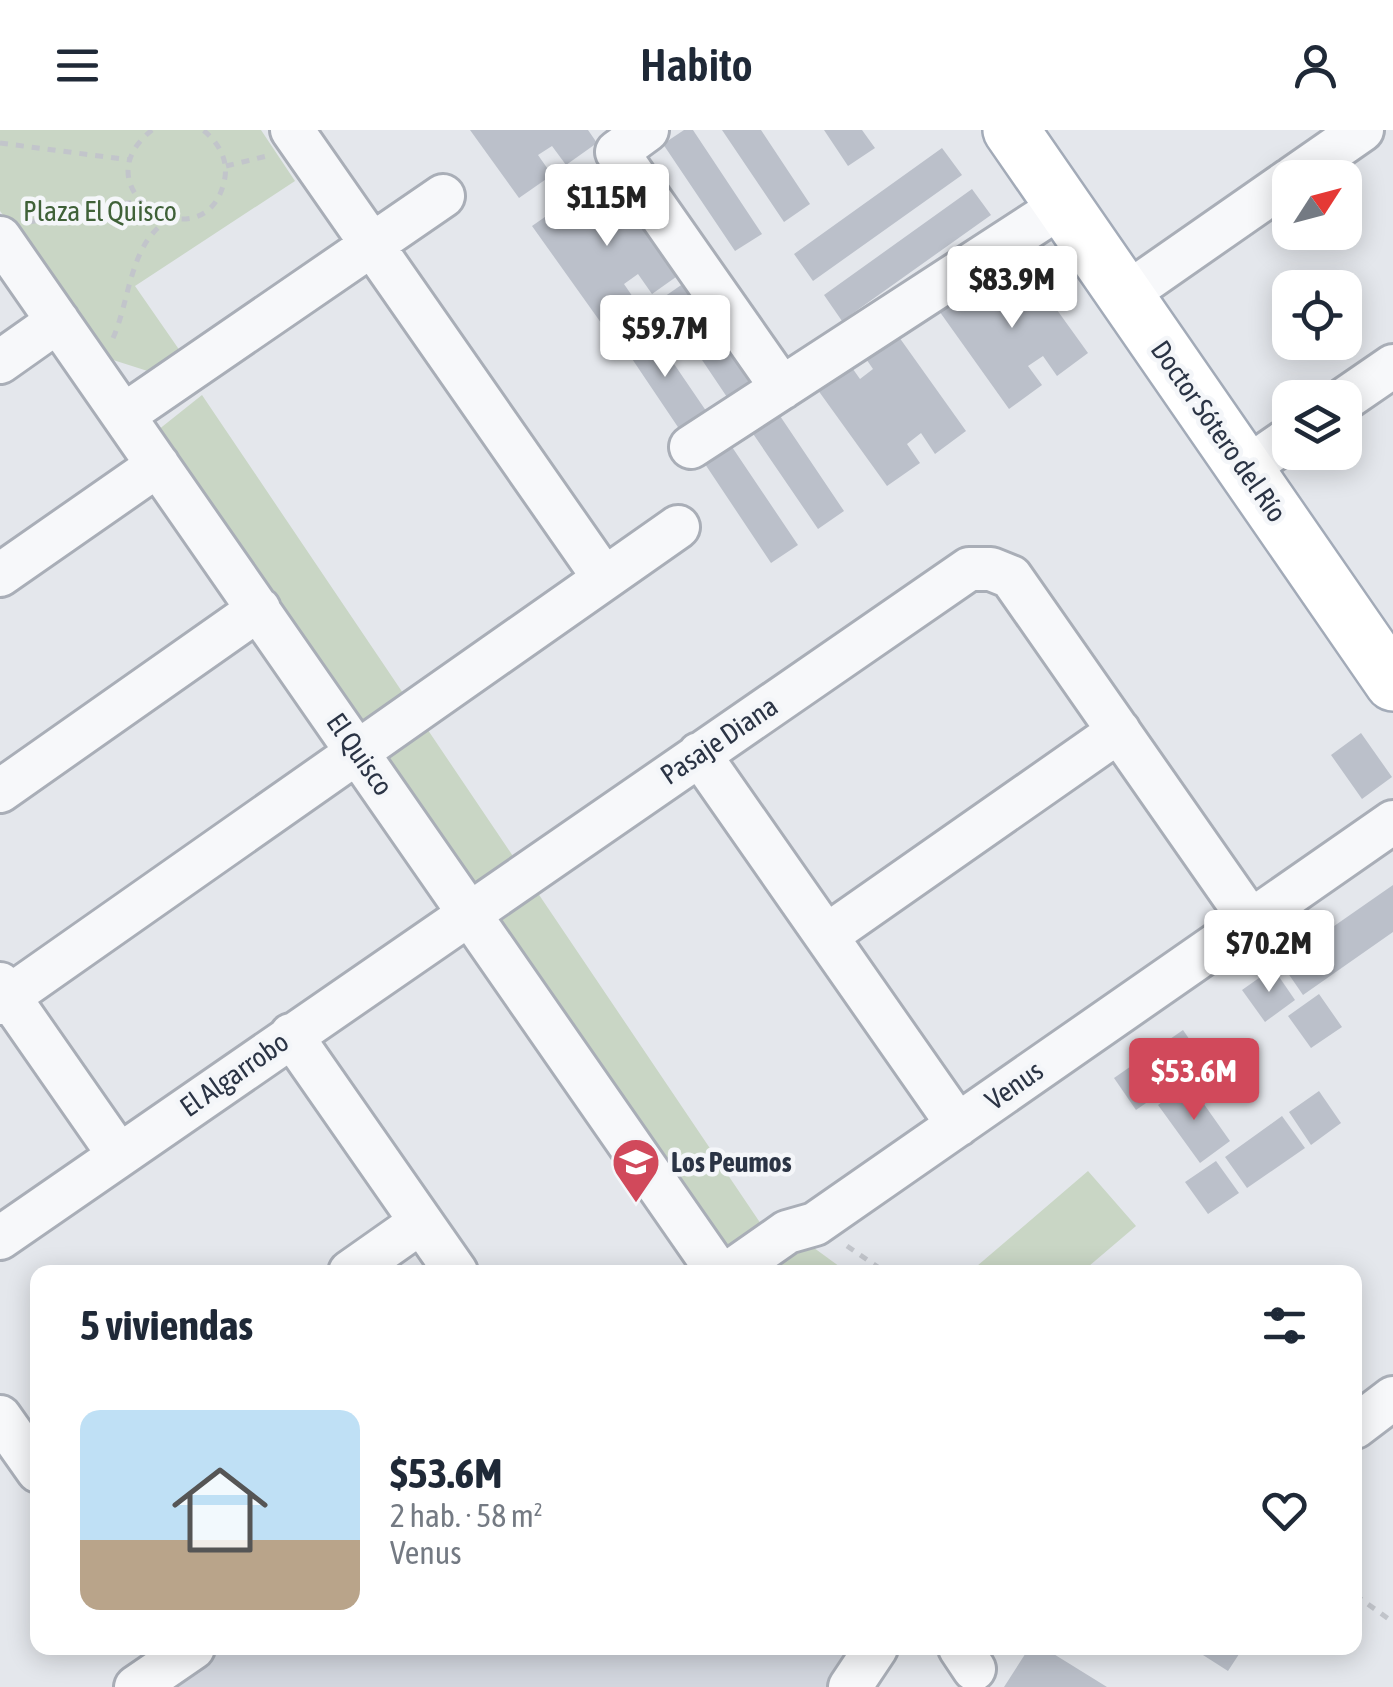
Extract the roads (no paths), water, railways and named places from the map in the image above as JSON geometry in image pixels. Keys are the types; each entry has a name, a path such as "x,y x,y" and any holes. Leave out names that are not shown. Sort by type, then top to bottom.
{"main road":[{"name":"Doctor Sótero del Río","path":"1017,132 1245,469 1386,657"}],"street":[{"path":"292,130 604,578"},
{"path":"647,130 616,152 782,388"},
{"path":"1319,160 1362,130"},
{"path":"1125,295 1272,193"},
{"path":"124,416 443,196"},
{"path":"690,447 1063,205"},
{"name":"El Quisco","path":"7,231 58,321 713,1265"},
{"path":"0,362 58,321"},
{"path":"1362,387 1393,366"},
{"path":"1245,469 1272,450"},
{"path":"0,575 158,465"},
{"path":"119,1155 3,995 678,527"},
{"name":"Pasaje Diana","path":"469,911 969,570 990,569 1011,578 1120,731"},
{"path":"0,790 259,610"},
{"path":"826,936 1120,731 1250,921"},
{"path":"699,754 958,1125"},
{"name":"Venus","path":"740,1265 787,1232 815,1224 1393,822"},
{"name":"El Algarrobo","path":"0,1238 469,911"},
{"path":"291,1035 451,1265"},
{"path":"360,1265 422,1222"},
{"path":"1362,1421 1393,1398"},
{"path":"0,1417 30,1459"},
{"path":"136,1687 172,1655"},
{"path":"850,1687 871,1655"}],"place":[{"name":"Los Peumos","path":"636,1204"}],"park label":[{"name":"Plaza El Quisco","path":"100,211"}]}
